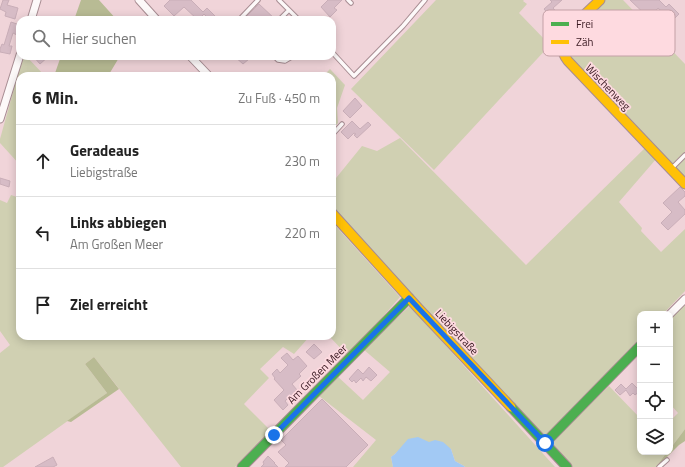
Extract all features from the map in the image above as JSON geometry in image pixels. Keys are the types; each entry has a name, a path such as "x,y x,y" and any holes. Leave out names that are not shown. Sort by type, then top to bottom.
{"street":[{"path":"32,16 37,0"},
{"path":"139,0 153,16"},
{"name":"Wischenweg","path":"590,10 600,0"},
{"name":"Wischenweg","path":"564,56 568,62 685,184"},
{"path":"0,119 18,60"},
{"path":"194,60 204,72"},
{"name":"Liebigstraße","path":"336,216 409,298 567,467"},
{"name":"Am Großen Meer","path":"242,467 409,298"},
{"path":"673,311 685,298"},
{"path":"545,443 639,347"}],"lane":[{"path":"243,16 258,0"},
{"path":"279,0 295,16"},
{"path":"336,56 354,76 403,26 425,0"},
{"path":"283,16 289,10"},
{"path":"336,131 342,124"},
{"path":"671,169 685,156"},
{"path":"659,467 667,460"}],"green space":[{"path":"81,0 99,0 113,16 75,16"},
{"path":"436,0 524,0 523,1 527,4 519,13 543,38 543,53 434,170 351,89"},
{"path":"605,0 623,0 633,10 596,10"},
{"path":"675,54 685,64 685,179 567,56 675,56"},
{"path":"22,60 30,60 41,72 19,72"},
{"path":"60,60 118,60 110,72 55,72"},
{"path":"336,75 345,85 337,108 338,123 336,125"},
{"path":"16,81 16,161 0,143"},
{"path":"400,138 526,265 645,148 657,158 619,202 642,228 641,231 661,252 685,229 685,291 666,311 637,311 637,342 546,437 336,213 336,178 362,146 377,151"},
{"path":"11,195 16,197 16,340 306,340 294,354 283,347 260,369 269,378 244,404 271,431 235,467 181,467 94,357 85,364 107,393 3,467 0,467 0,353 10,345 0,331 0,200 7,203"},
{"path":"336,226 400,297 358,345 347,355 333,340 336,340"},
{"path":"685,302 685,429 673,445 673,418 678,413 673,407 673,316"},
{"path":"410,306 555,467 465,467 455,461 451,449 429,442 400,449 391,457 393,467 353,467 376,440 319,396 336,375 363,400 390,372 363,349"},
{"path":"94,357 119,389 71,422 67,421 107,393 85,364"},
{"path":"609,386 637,415 637,455 665,455 656,467 570,467 548,443"},
{"path":"685,429 685,441 673,451 673,445"},
{"path":"665,455 669,455 657,467"}],"water":[{"path":"418,437 429,442 435,440 443,442 451,449 455,461 465,467 393,467 391,457 408,439"}],"building":[{"path":"3,0 9,0 7,5 18,8 15,19 5,16 6,12 0,9"},
{"path":"170,0 191,0 203,12 207,8 215,16 206,16 204,14 202,16 194,16 184,7 174,16 164,6"},
{"path":"328,0 342,0 334,8 337,10 331,16 329,16 321,7"},
{"path":"550,0 562,0 553,8 555,10 545,10 544,9 552,2"},
{"path":"630,0 659,0 666,7 669,4 675,10 660,10 658,8 656,10 641,10"},
{"path":"259,4 272,16 247,16"},
{"path":"675,10 679,14 675,18"},
{"path":"11,22 16,24 16,34 13,33 9,46 12,46 10,54 0,52 2,44 4,45"},
{"path":"36,60 44,60 40,64"},
{"path":"238,60 248,60 243,64"},
{"path":"355,98 362,106 350,118 343,111"},
{"path":"352,121 360,129 368,122 371,125 357,138 354,135 356,134 354,133 348,139 341,132"},
{"path":"0,178 10,181 9,187 0,184"},
{"path":"680,187 685,192 685,196 678,202 685,210 685,214 668,230 661,223 672,212 663,203"},
{"path":"314,344 322,352 314,359 306,352"},
{"path":"287,353 293,360 298,356 307,366 299,374 301,376 292,384 297,390 285,401 288,405 283,410 274,400 284,390 274,379 275,378 272,374 277,369 280,373 288,365 281,358"},
{"path":"369,367 377,375 371,381 366,377 363,381 361,378 356,383 354,380 352,382 349,379 358,369 363,374"},
{"path":"632,383 637,388 637,393 635,395 633,393 630,396 626,390 620,395 615,390 621,384 626,389"},
{"path":"322,399 368,445 346,467 285,467 289,463 278,452 286,445 281,440"},
{"path":"268,456 275,463 278,467 261,467"},
{"path":"53,457 57,465 53,467 35,467"}],"traffic: fast":[{"path":"242,467 409,298"},
{"path":"545,443 639,347"},
{"path":"511,407 567,467"}],"traffic: slow":[{"path":"590,10 600,0"},
{"path":"565,56 568,61 685,184"},
{"path":"336,217 511,407"}],"route":[{"path":"274,435 409,298 545,443"}]}
